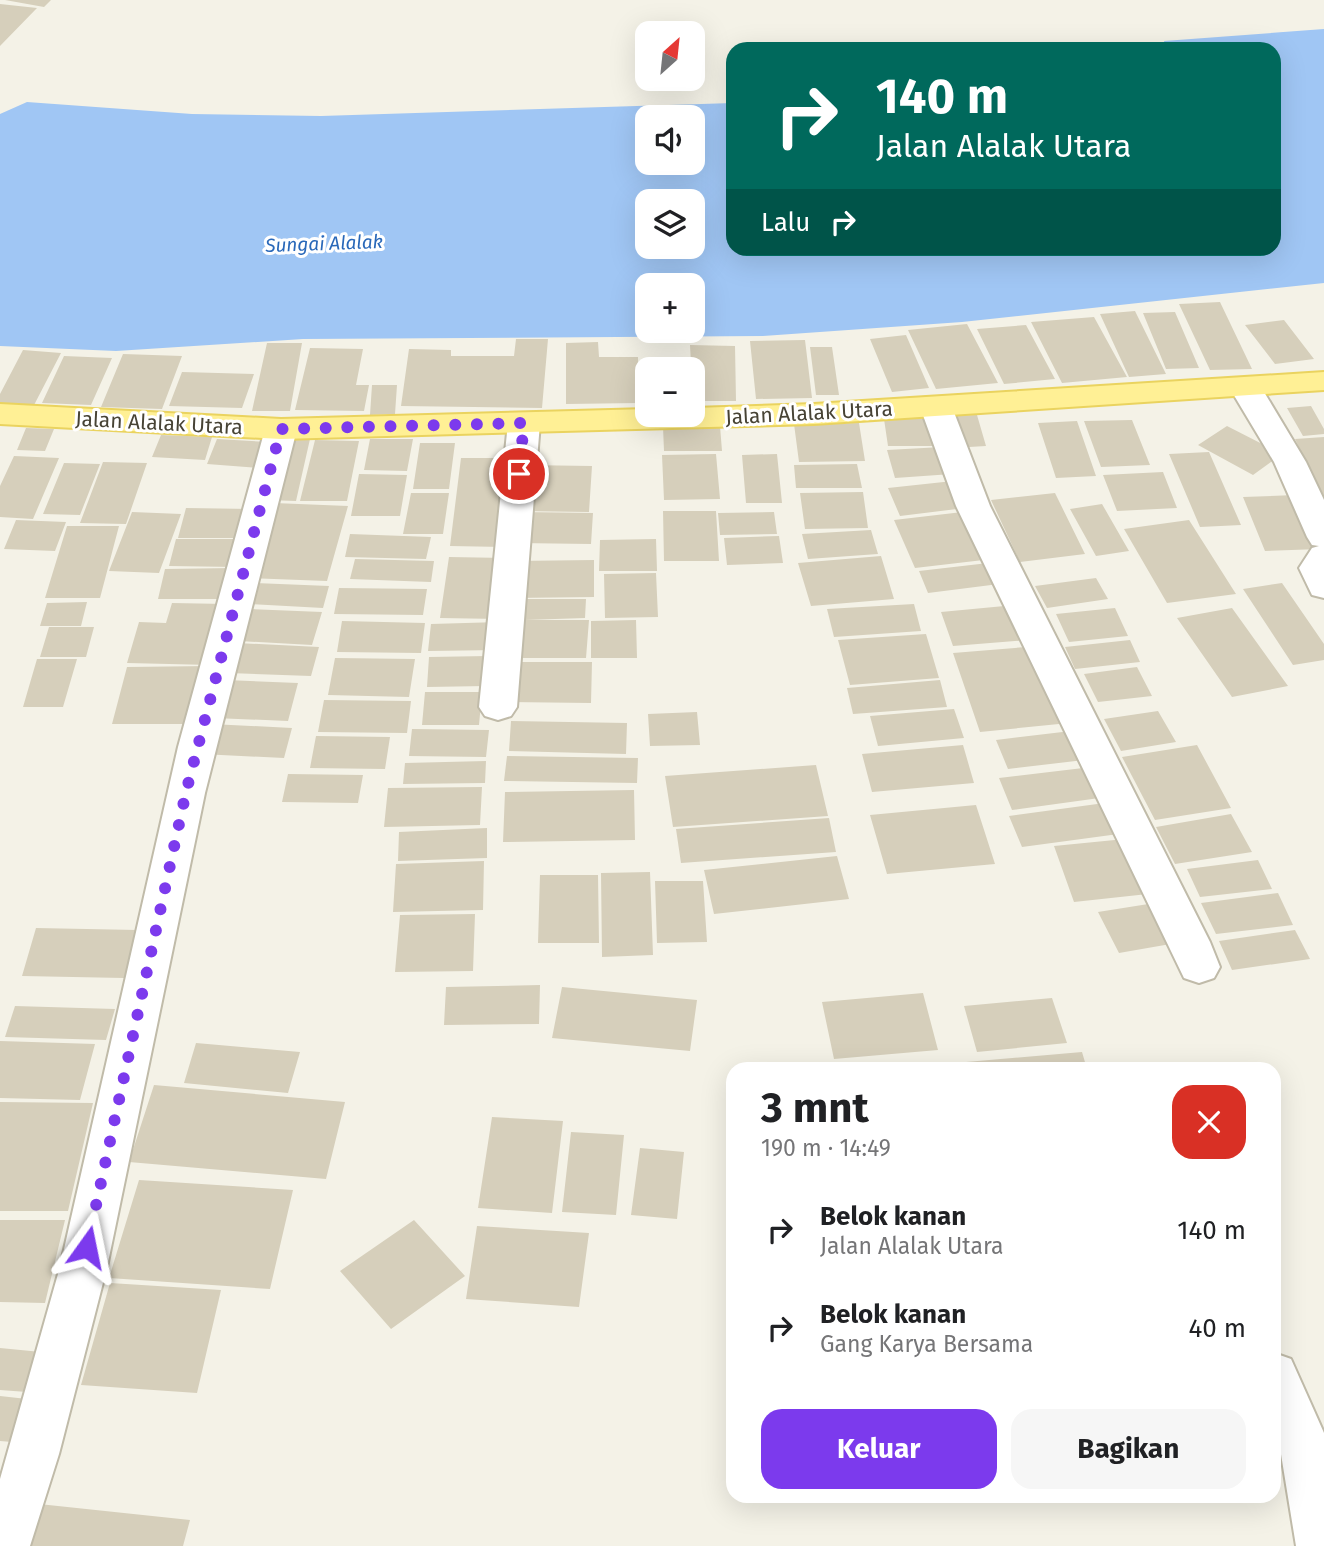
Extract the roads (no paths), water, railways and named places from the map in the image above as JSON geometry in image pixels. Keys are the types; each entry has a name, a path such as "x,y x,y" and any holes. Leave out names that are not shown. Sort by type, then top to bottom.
{"main road":[{"name":"Jalan Alalak Utara","path":"0,414 281,429 814,414 1324,382"}],"street":[{"path":"1245,387 1290,462 1324,537"},
{"path":"936,407 973,506 1199,967"},
{"path":"498,707 524,423"},
{"path":"4,1546 31,1467 70,1328 186,792 281,429"},
{"path":"1324,556 1316,568 1324,587"},
{"path":"1281,1391 1306,1448 1322,1546"}],"water":[{"name":"Sungai Alalak","path":"1324,29 1324,283 962,322 763,336 705,336 705,273 635,273 635,337 303,339 116,351 0,346 0,114 27,102 192,114 321,116 635,106 635,175 705,175 705,105 670,105 726,103 726,256 1281,256 1281,42 1164,41"}]}
